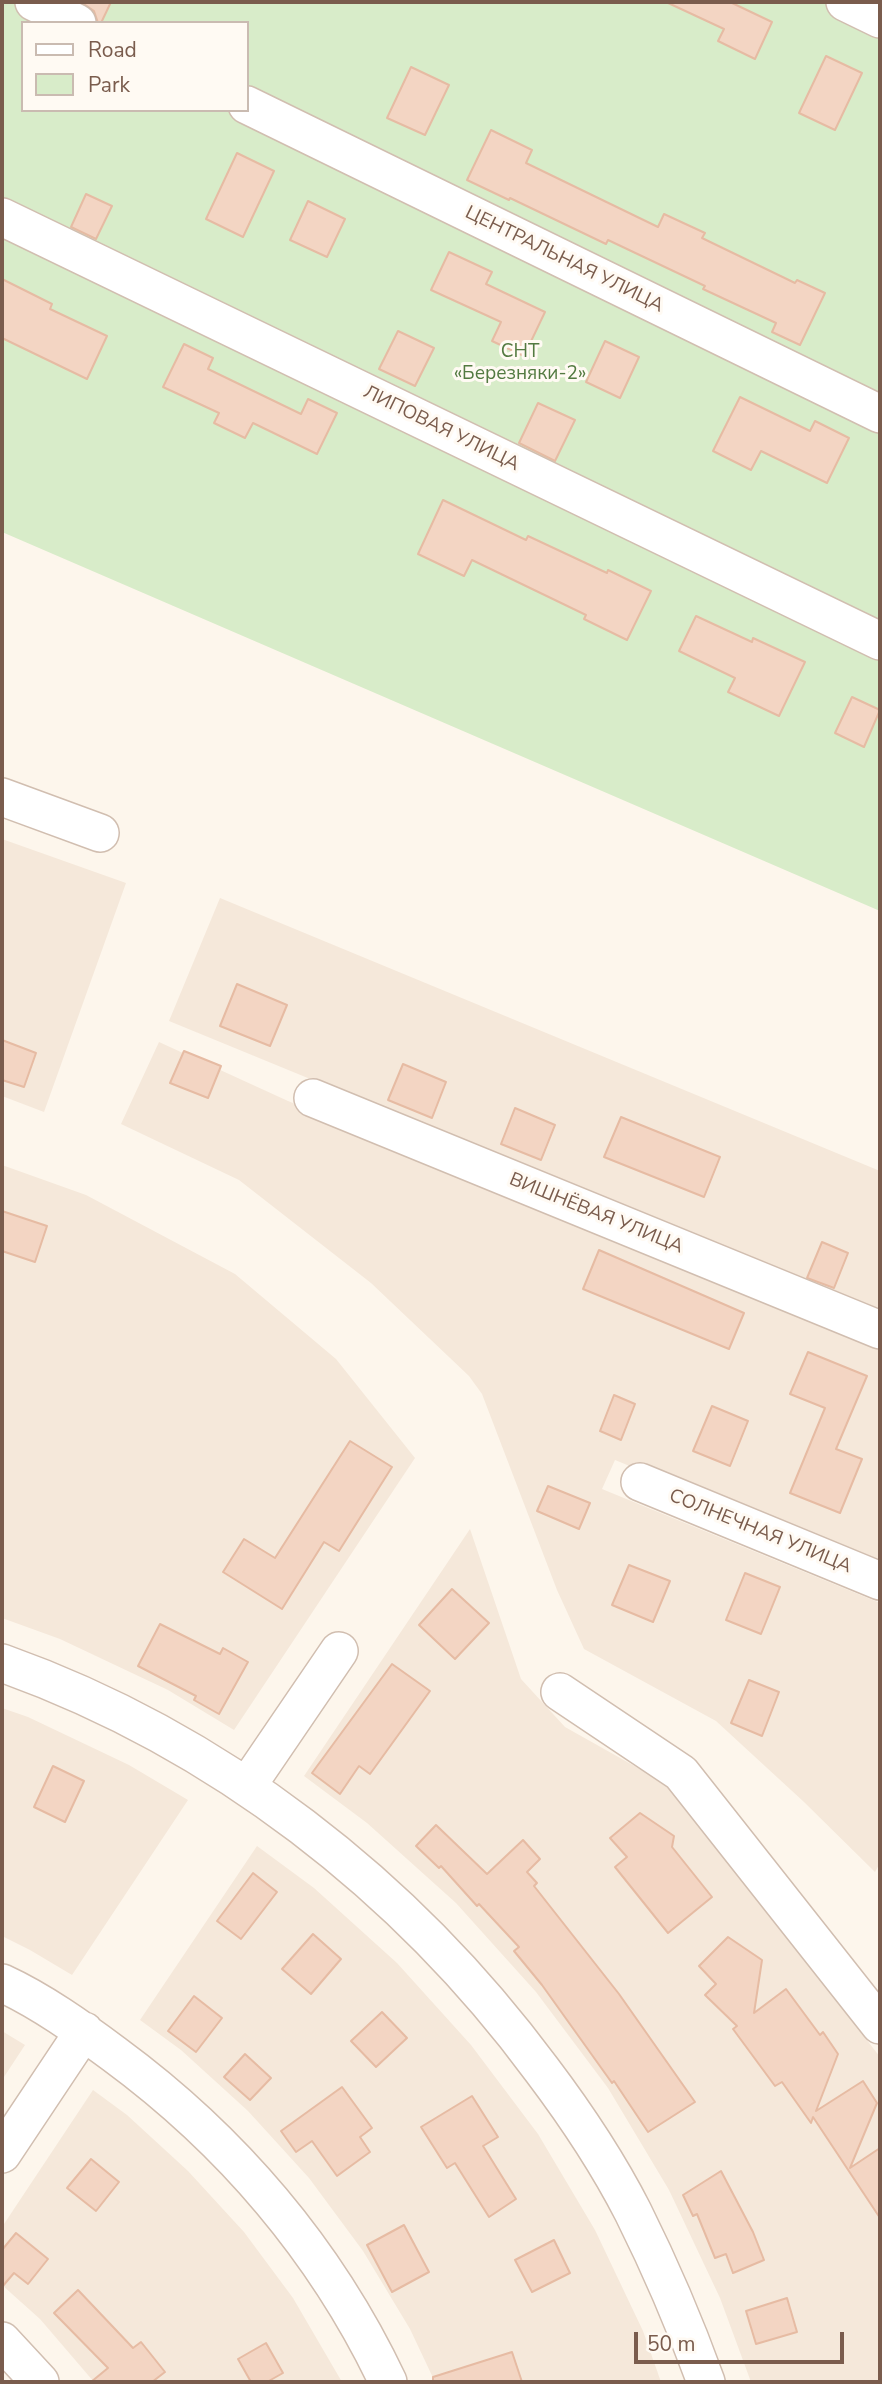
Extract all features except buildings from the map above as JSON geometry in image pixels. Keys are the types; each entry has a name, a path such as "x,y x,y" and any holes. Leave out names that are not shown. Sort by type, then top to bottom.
{"street":[{"path":"34,2 73,21"},
{"path":"845,2 880,19"},
{"name":"ЦЕНТРАЛЬНАЯ УЛИЦА","path":"248,106 880,414"},
{"name":"ЛИПОВАЯ УЛИЦА","path":"2,217 880,641"},
{"path":"2,797 100,833"},
{"name":"ВИШНЁВАЯ УЛИЦА","path":"313,1098 880,1330"},
{"name":"СОЛНЕЧНАЯ УЛИЦА","path":"640,1482 880,1581"},
{"path":"247,1786 339,1651"},
{"path":"2,1663 44,1678 149,1728 247,1786 341,1856 426,1933 504,2018 573,2111 632,2210 682,2314 706,2382"},
{"path":"560,1692 681,1773 880,2025"},
{"path":"2,1983 84,2031 154,2083 218,2141 276,2205 328,2274 388,2382"},
{"path":"2,2154 84,2031"},
{"path":"2,2342 40,2382"}],"shaded area":[{"path":"2,839 126,883 44,1112 2,1096"},
{"path":"220,898 880,1171 880,1313 169,1021"},
{"path":"159,1042 288,1101 880,1344 880,1568 615,1460 602,1489 880,1603 880,1863 875,1872 716,1721 584,1649 557,1590 482,1394 469,1376 371,1283 239,1180 121,1124"},
{"path":"2,1165 86,1195 235,1274 336,1359 415,1458 234,1730 168,1690 60,1639 2,1618"},
{"path":"470,1529 521,1679 565,1727 670,1786 880,2057 880,2382 751,2382 720,2298 669,2190 608,2088 536,1992 456,1903 367,1823 304,1776"},
{"path":"2,1708 28,1717 129,1765 188,1800 72,1975 2,1936"},
{"path":"257,1846 314,1888 397,1963 471,2045 538,2134 595,2230 643,2331 661,2382 435,2382 410,2329 363,2251 309,2178 248,2111 181,2050 140,2020"},
{"path":"2,2031 25,2045 2,2080"},
{"path":"93,2090 127,2115 188,2171 244,2232 293,2298 342,2382 94,2382 40,2319 2,2285 2,2227"}],"green space":[{"name":"СНТ «Березняки-2»","path":"2,2 880,2 880,911 2,532"}]}
